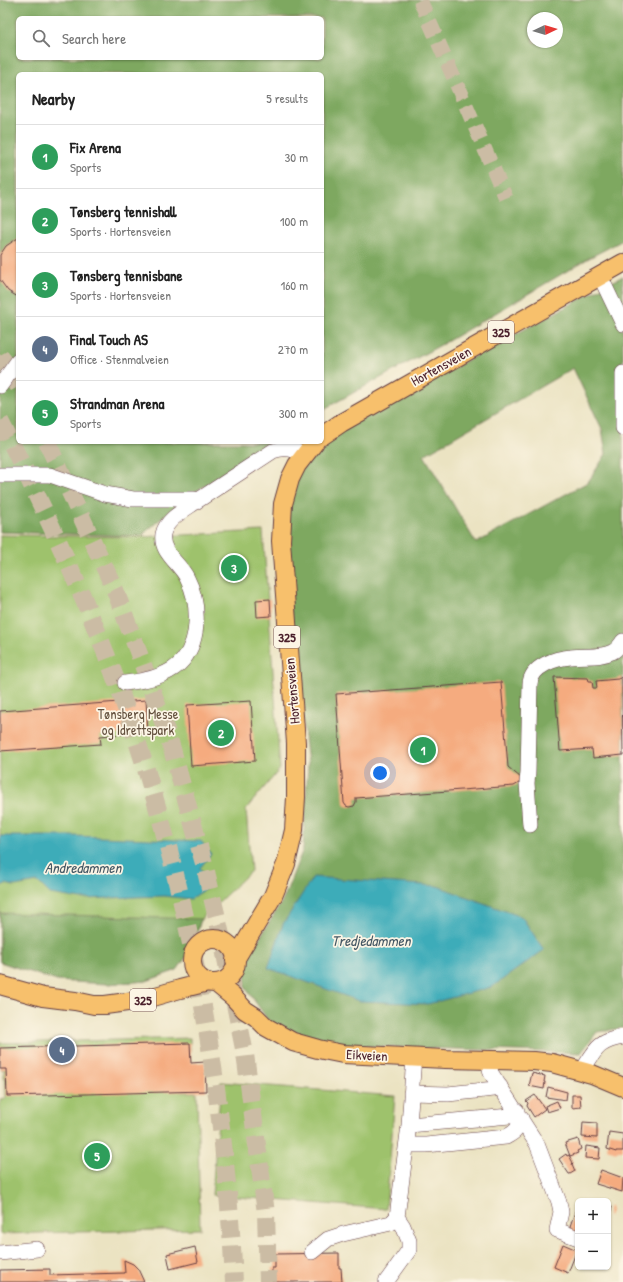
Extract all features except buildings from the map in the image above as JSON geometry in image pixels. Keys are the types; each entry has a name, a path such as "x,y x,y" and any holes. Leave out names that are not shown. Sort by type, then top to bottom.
{"main road":[{"name":"Hortensveien","path":"324,435 341,423 623,263"},
{"name":"Hortensveien","path":"235,965 259,918 273,896 284,869 292,840 296,796 296,743 281,541 283,504 290,479 297,465 310,449"},
{"name":"Hortensveien","path":"220,940 234,936 259,918"},
{"name":"325","path":"75,1001 124,996 172,983 180,977 192,962 192,955 200,944 206,940 220,940"},
{"path":"220,940 231,948 234,953 235,965"},
{"path":"192,962 193,969 197,975 202,980 212,983"},
{"name":"325","path":"0,985 43,997 94,1005 120,1003 142,1000 180,989 225,980 235,965"},
{"name":"Eikveien","path":"235,965 240,991 247,1005 256,1017 266,1027 293,1042 343,1054 534,1061 552,1063 610,1080 623,1087"},
{"name":"Eikveien","path":"212,983 233,997 245,1010 256,1017"}],"street":[{"path":"600,276 623,324"},
{"path":"0,386 16,364"},
{"path":"623,373 623,425"},
{"path":"125,683 154,678 170,671 183,660 192,644 196,614 193,594 187,577 169,554 163,540 163,532 171,521 197,500 273,451 281,448 299,452 310,449"},
{"path":"0,475 50,475 105,494 133,499 197,500"},
{"path":"530,825 526,783 528,772 530,684 532,675 541,666 559,659 608,654 616,649 623,641"},
{"path":"582,1071 598,1046 623,1037"},
{"path":"312,1252 328,1239 391,1223 397,1217 407,1145 414,1057"},
{"path":"488,1060 491,1073 538,1144 559,1202 560,1212 557,1230 575,1237"},
{"path":"411,1093 448,1094 494,1089 500,1086"},
{"path":"409,1126 519,1115"},
{"path":"407,1145 426,1145 506,1137 513,1134 517,1129 519,1115"},
{"path":"386,1282 409,1250 409,1241 403,1226 397,1217"},
{"path":"0,1253 37,1249"}],"green space":[{"path":"0,0 623,0 623,240 589,258 448,341 324,409 324,72 16,72 16,444 266,444 179,503 141,536 0,532"},
{"path":"623,276 623,1028 597,1032 581,1053 331,1045 270,1023 245,987 246,960 283,900 303,849 308,764 289,597 284,511 300,469 337,431","holes":["573,368 602,429 606,454 588,482 476,543 424,455"]},
{"name":"Tønsberg Messe og Idrettspark","path":"263,531 280,769 246,809 251,871 201,919 192,949 177,970 146,981 107,984 0,961 0,535 140,537"},
{"path":"0,913 201,919 192,949 177,970 146,981 107,984 57,981 0,962"},
{"path":"190,1038 190,1057 180,1058 181,1092 197,1092 200,1229 0,1234 0,1099 5,1098 4,1069 0,1069 0,1043"},
{"path":"221,1082 395,1096 386,1209 212,1195"}],"water":[{"name":"Andredammen","path":"0,836 75,836 201,841 211,854 200,868 211,885 191,899 164,896 81,899 50,894 38,882 14,886 6,884 0,886"},
{"name":"Tredjedammen","path":"313,877 437,886 522,917 544,950 492,987 428,1004 359,1001 268,968 283,924"}],"tunnel":[{"path":"420,0 506,198"},
{"path":"0,355 16,383"},
{"path":"0,421 60,545 113,672 138,745 161,820 197,972 210,1050 221,1127 229,1205 234,1282"},
{"path":"48,444 115,590 142,662 170,742 205,867 222,939 245,1054 266,1213 268,1282"}],"place":[{"name":"Tønsberg tennisbane","path":"234,568"},
{"name":"Tønsberg tennishall","path":"221,733"},
{"name":"Fix Arena","path":"423,750"},
{"name":"Final Touch AS","path":"62,1050"},
{"name":"Strandman Arena","path":"97,1156"}]}
